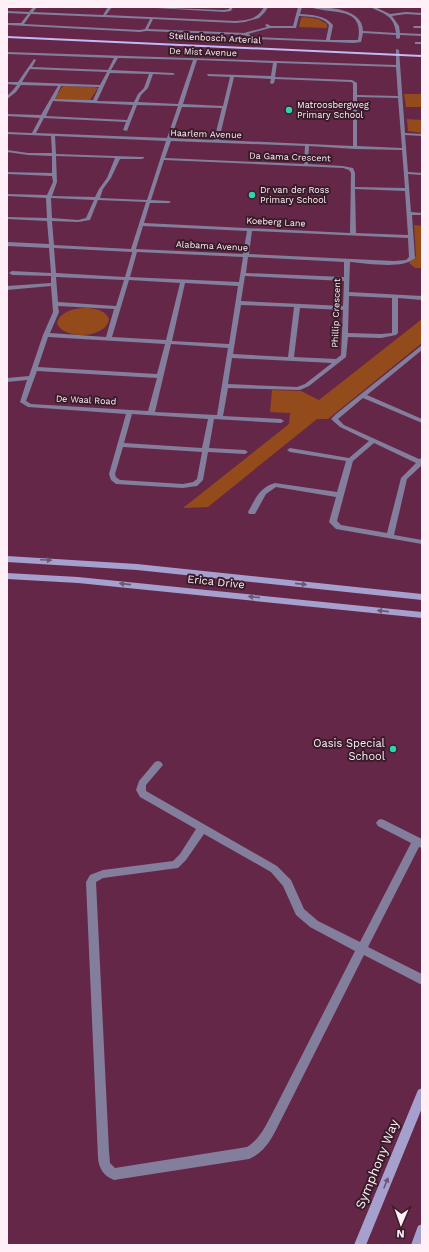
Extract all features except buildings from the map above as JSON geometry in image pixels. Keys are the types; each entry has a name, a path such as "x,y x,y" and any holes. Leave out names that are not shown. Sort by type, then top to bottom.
{"main road":[{"name":"Stellenbosch Arterial","path":"7,33 397,52 422,56"},
{"name":"Stellenbosch Arterial","path":"7,37 397,52 422,51"},
{"name":"Erica Drive","path":"7,559 137,567 422,597"},
{"name":"Erica Drive","path":"7,576 78,580 422,614"},
{"name":"Symphony Way","path":"360,1245 422,1094"},
{"path":"417,1245 422,1230"}],"street":[{"path":"21,24 35,7"},
{"path":"104,16 110,7"},
{"path":"142,7 226,11 230,10 231,7"},
{"path":"7,12 235,22 254,20 263,15 266,7"},
{"path":"7,24 116,30 244,34 270,27 295,27 300,7"},
{"path":"244,34 254,38 358,42 360,40 360,22 352,16 336,10 312,7"},
{"path":"372,7 389,16 397,24 398,36"},
{"path":"181,19 185,10"},
{"path":"389,16 406,13 422,14"},
{"path":"298,16 319,18 330,22 331,25 328,41"},
{"path":"146,30 152,18"},
{"path":"254,20 259,22"},
{"path":"265,24 270,27"},
{"path":"414,27 422,27"},
{"path":"361,32 398,36 422,35"},
{"path":"416,43 422,43"},
{"path":"90,56 94,49"},
{"path":"125,57 127,50"},
{"path":"157,58 160,52"},
{"path":"397,52 411,237"},
{"name":"De Mist Avenue","path":"7,53 58,53 116,57 399,66"},
{"path":"94,102 116,57"},
{"path":"7,98 14,92 34,60"},
{"path":"108,339 135,253 133,248 195,60"},
{"path":"272,83 275,62"},
{"path":"29,68 173,74"},
{"path":"125,130 140,95 146,88 152,73"},
{"path":"208,75 350,81 355,83 355,148"},
{"path":"216,142 232,76"},
{"path":"7,83 102,86"},
{"path":"33,135 60,85"},
{"path":"355,96 401,97"},
{"path":"51,100 224,107"},
{"path":"7,115 128,121"},
{"name":"Haarlem Avenue","path":"7,134 405,149"},
{"path":"404,134 422,134"},
{"name":"De Waal Road","path":"53,135 55,182 49,197 49,220 56,312 22,400 27,405 281,421"},
{"path":"306,165 308,146"},
{"path":"7,151 54,155 142,158"},
{"path":"7,218 86,220 89,218 102,186 109,178 118,158"},
{"name":"Da Gama Crescent","path":"162,159 306,165 343,167 351,169 353,173 354,188 353,234"},
{"path":"7,178 8,173 55,175"},
{"path":"407,173 422,174"},
{"path":"354,188 408,190"},
{"path":"7,195 169,202"},
{"path":"410,214 422,214"},
{"name":"Koeberg Lane","path":"141,224 411,237"},
{"path":"220,417 250,229"},
{"name":"Alabama Avenue","path":"7,244 402,263 412,258 411,237"},
{"name":"Phillip Crescent","path":"225,386 298,389 307,385 344,356 347,261"},
{"path":"12,273 241,284"},
{"path":"243,274 346,279"},
{"path":"151,413 183,282"},
{"path":"7,288 54,284"},
{"path":"346,294 422,298"},
{"path":"345,335 381,336 394,334 395,296"},
{"path":"238,303 346,308"},
{"path":"56,304 118,308"},
{"path":"291,359 297,306"},
{"path":"46,335 231,346"},
{"path":"390,537 404,478 421,462 342,426 334,419 422,347"},
{"path":"230,356 337,361"},
{"path":"35,369 159,376"},
{"path":"7,380 31,378"},
{"path":"363,395 422,421"},
{"path":"130,411 112,474 116,481 183,486 195,484 200,480 201,476 211,417"},
{"path":"373,441 350,460 333,522 335,525 390,537 422,542"},
{"path":"121,445 245,452"},
{"path":"290,450 350,460"},
{"path":"252,512 263,492 268,487 275,485 340,495"},
{"path":"158,765 142,784 142,794 274,869 287,883 300,912 306,918 422,980"},
{"path":"202,828 184,857 175,865 103,874 93,878 91,882 103,1151 105,1166 108,1171 114,1174 249,1153 257,1149 277,1116 396,881 420,843 381,823"}],"shaded area":[{"path":"301,18 318,19 327,24 327,28 299,27"},
{"path":"64,86 98,88 90,100 56,99 55,98"},
{"path":"404,94 422,94 422,107 406,107"},
{"path":"407,119 422,120 422,133 408,131"},
{"path":"414,225 422,226 422,268 415,268 409,263 416,256"},
{"path":"82,308 94,309 105,313 109,319 106,325 101,330 84,335 67,333 61,329 57,323 61,316 70,310"},
{"path":"422,319 422,343 328,419 317,419 208,507 183,508 289,424 290,413 270,412 272,390 301,391 319,400"}],"place":[{"name":"Matroosbergweg Primary School","path":"289,110"},
{"name":"Dr van der Ross Primary School","path":"252,195"},
{"name":"Oasis Special School","path":"393,749"}]}
